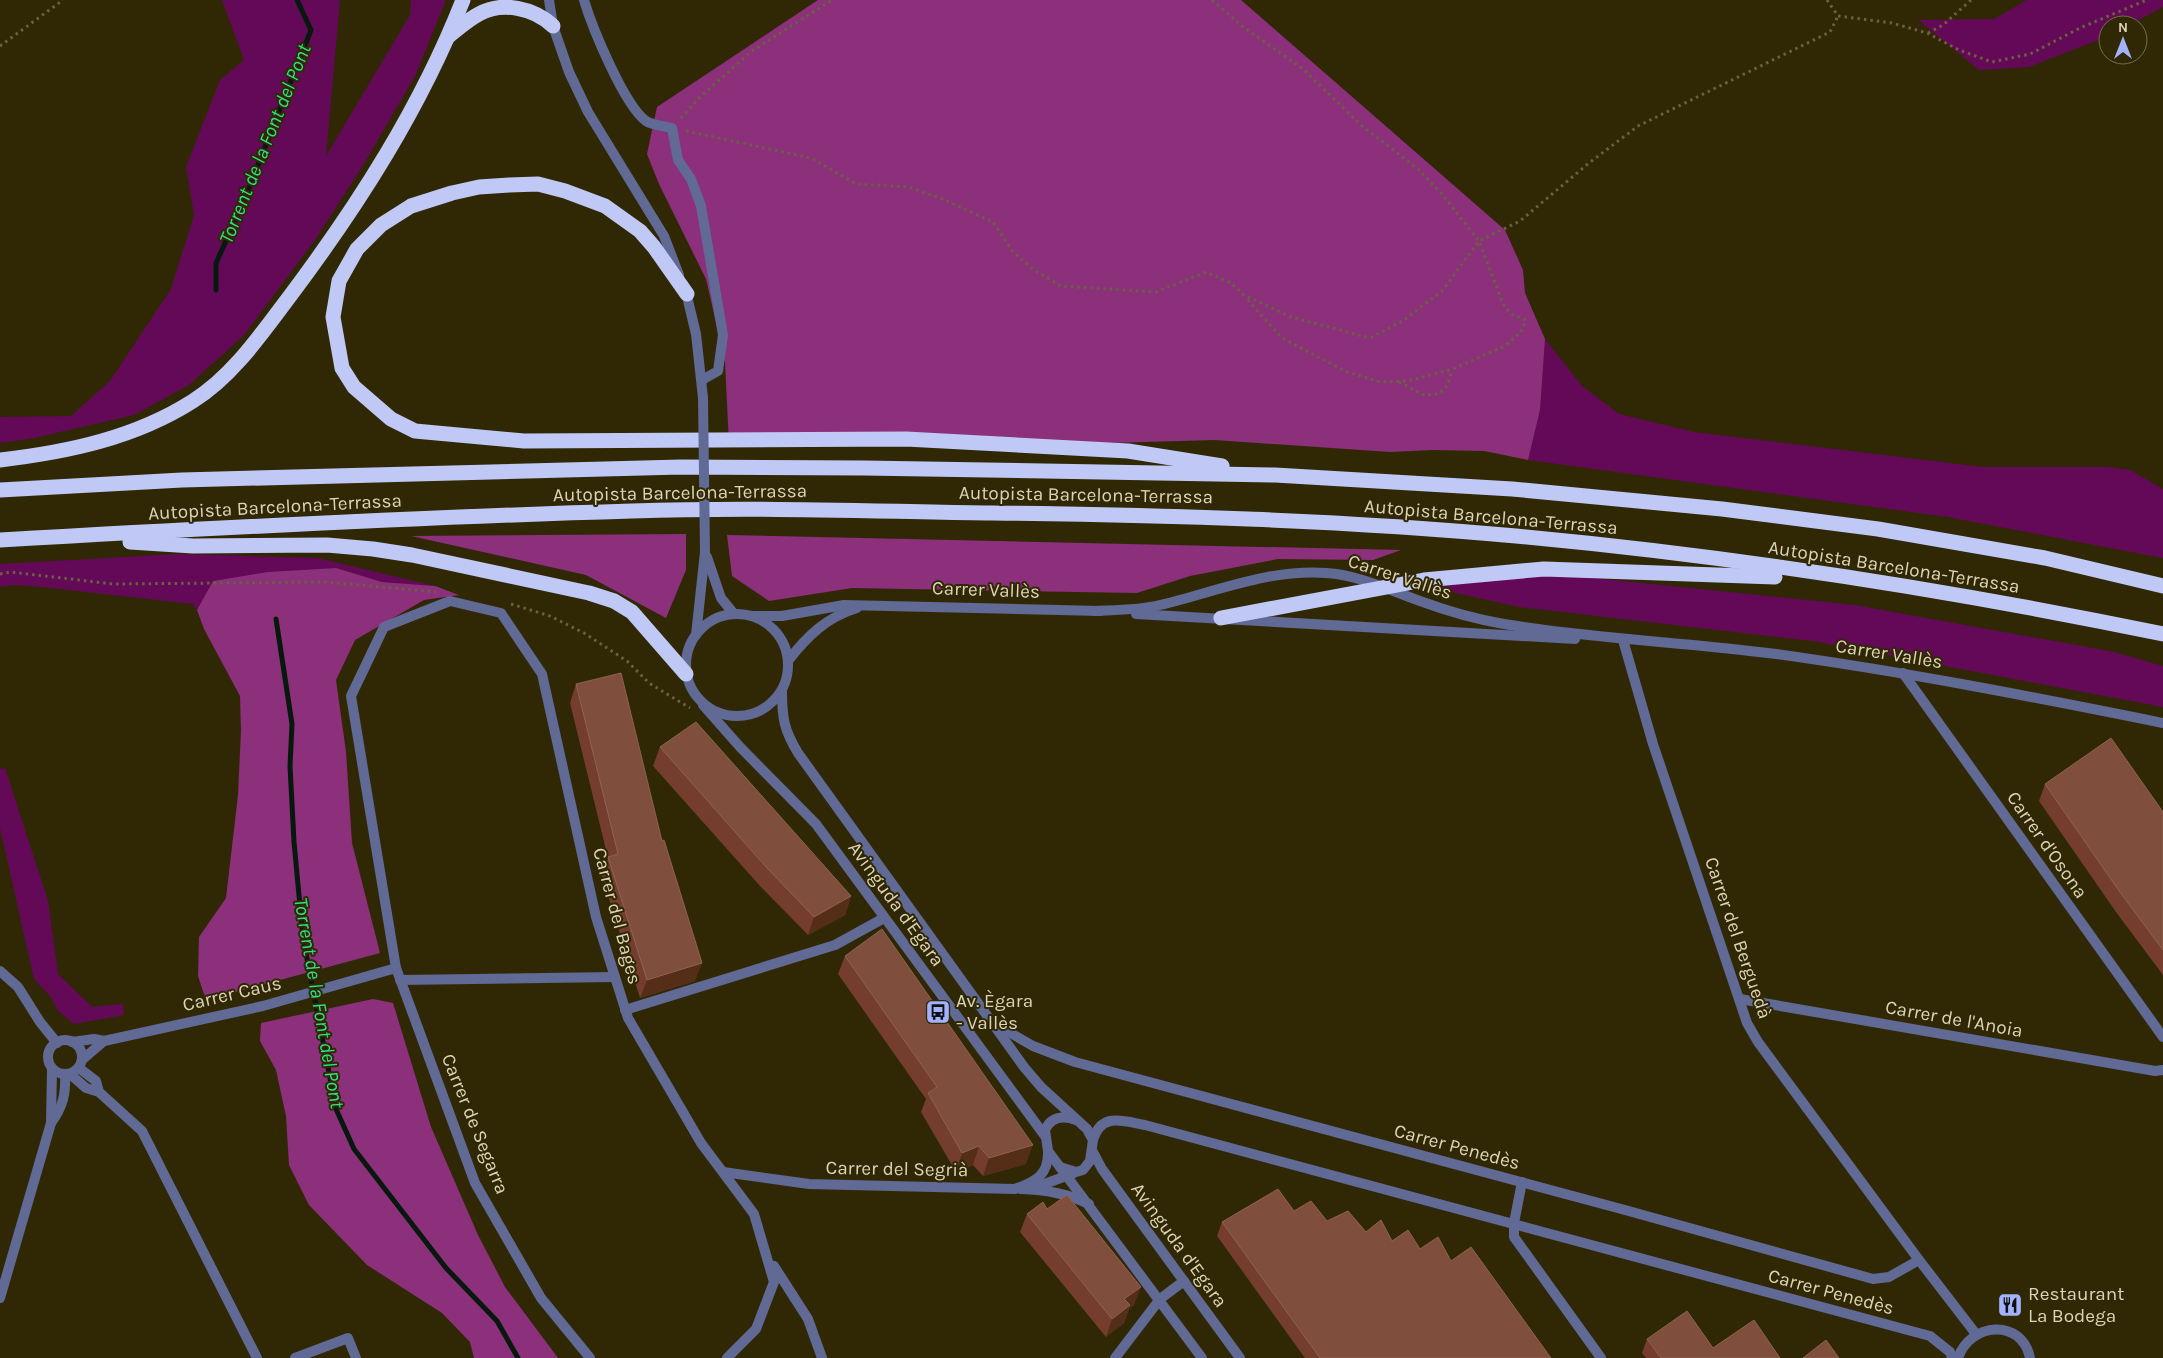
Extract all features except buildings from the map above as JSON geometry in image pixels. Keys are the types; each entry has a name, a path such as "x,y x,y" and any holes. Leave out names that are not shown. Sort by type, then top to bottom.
{"highway":[{"path":"0,460 107,441 150,425 195,400 226,373 255,343 352,210 404,125 449,36 463,0"},
{"path":"449,36 479,13 495,8 524,9 538,14 553,26"},
{"path":"687,294 654,247 640,231 605,206 565,190 538,184 509,185 479,187 419,203 381,225 357,249 339,281 334,298 333,317 342,368 354,387 391,420 415,431 524,441 906,439 1128,451 1276,475"},
{"name":"Autopista Barcelona-Terrassa","path":"0,490 191,480 680,467 1276,475 1512,489 1722,509 1878,530 2036,556 2163,586"},
{"name":"Autopista Barcelona-Terrassa","path":"0,540 637,510 1101,514 1282,522 1515,536 1688,556 1854,580 2074,616 2163,634"},
{"path":"57,537 193,546 281,544 373,549 412,555 580,591 614,601 632,612 686,674"},
{"path":"1221,618 1452,576 1544,568 1854,580"}],"street":[{"path":"549,0 553,26 569,72 588,112 664,236 687,294 696,334 703,398 705,552 696,635 688,651 686,674 692,691 703,704 719,714 735,717 753,714 769,705 782,691 788,674 788,661 784,644 775,631 761,620 752,616 734,614 717,618 696,635"},
{"path":"584,0 613,72 630,101 646,121 672,128 678,160 691,179 700,206 723,335 718,371 702,380"},
{"path":"705,552 721,598 734,614"},
{"name":"Carrer Vallès","path":"1095,611 1157,606 1241,582 1284,575 1325,573 1350,577 1460,614 1503,624 1623,640 1731,648 1903,673 2163,723"},
{"name":"Carrer de Segarra","path":"450,601 384,627 351,696 396,968 475,1183 541,1298 590,1358"},
{"name":"Carrer del Bages","path":"450,601 501,613 542,674 596,917 626,1010 701,1143 754,1214 774,1282 756,1329 727,1358"},
{"name":"Carrer Vallès","path":"752,616 782,616 836,605 875,605 1095,611 1564,639 1606,638"},
{"name":"Carrer Vallès","path":"788,661 805,639 829,620 844,612 875,605"},
{"name":"Carrer del Berguedà","path":"1623,640 1652,744 1747,1023 1758,1042 1976,1334"},
{"name":"Carrer d'Osona","path":"1903,673 2163,1037"},
{"name":"Avinguda d'Egara","path":"782,691 782,719 798,753 990,1021 1041,1087 1087,1129 1093,1140 1093,1152 1102,1169 1240,1358"},
{"name":"Avinguda d'Egara","path":"703,704 740,747 816,824 1045,1136 1048,1151 1060,1167 1071,1174 1090,1205 1202,1358"},
{"path":"626,1010 835,945 884,918"},
{"name":"Carrer Caus","path":"74,1069 104,1042 263,1006 396,968"},
{"path":"0,971 18,987 40,1022 57,1043"},
{"path":"400,980 615,977"},
{"name":"Carrer de l'Anoia","path":"1740,1000 2155,1071 2163,1070"},
{"name":"Carrer Penedès","path":"990,1021 1033,1046 1075,1062 1873,1279 1889,1277 1919,1260"},
{"name":"Carrer Caus","path":"72,1042 94,1039 104,1042"},
{"path":"0,1298 51,1123 52,1069 48,1055 51,1048 65,1040 72,1042 80,1049 66,1094 58,1114 51,1123"},
{"path":"52,1069 74,1069 96,1081 99,1092 142,1131 257,1358"},
{"path":"1045,1136 1048,1124 1055,1118 1069,1118 1079,1122"},
{"name":"Carrer Penedès","path":"1093,1140 1096,1129 1103,1122 1114,1120 1144,1124 1930,1336 1950,1352 1952,1358"},
{"name":"Carrer del Segrià","path":"723,1172 809,1184 1015,1188 1031,1183 1042,1176 1048,1158 1048,1151"},
{"path":"1031,1189 1083,1170 1090,1161 1093,1152"},
{"path":"1522,1182 1514,1223 1514,1236 1520,1247 1601,1358"},
{"path":"1015,1188 1072,1196 1090,1205"},
{"name":"Carrer del Bages","path":"767,1256 808,1319 822,1358"},
{"path":"1115,1358 1160,1299 1184,1281"},
{"path":"1958,1358 1963,1345 1976,1334 1997,1329 2009,1332 2020,1340 2030,1358"},
{"path":"295,1358 348,1338 356,1358"}],"path":[{"path":"0,46 63,0"},
{"path":"832,0 752,51 700,97 672,128 810,158 856,184 909,187 942,199 993,222 1013,252 1034,270 1061,286 1156,292 1206,272 1231,282 1282,338 1345,370 1380,382 1408,381 1453,369 1505,346 1521,332 1526,320 1511,314 1503,304 1479,241 1441,193 1418,169 1361,124 1303,69 1242,26 1212,0"},
{"path":"1827,0 1838,16 1892,23 1927,33 1992,62 2030,54 2080,28 2147,0"},
{"path":"1927,33 1943,25 1971,0"},
{"path":"1244,295 1291,317 1370,338 1404,320 1442,291 1479,241 1520,221 1589,163 1638,126 1830,32 1838,16"},
{"path":"1398,381 1424,395 1438,394 1447,386 1453,369"},
{"path":"0,574 10,572 113,584 327,582 442,592"},
{"path":"506,603 550,616 584,633 627,661 660,691 692,710"}],"shaded area":[{"path":"222,0 340,0 326,156 410,15 411,0 446,0 415,76 365,162 317,237 244,335 189,385 134,415 34,438 0,443 0,417 71,416 110,381 171,289 194,215 186,167 220,80 244,60"},
{"path":"818,0 1241,0 1505,230 1523,270 1525,293 1545,339 1540,410 1528,460 1484,451 1433,450 1390,452 1214,440 1110,443 729,444 725,362 706,279 659,184 647,154 657,107"},
{"path":"2027,0 2163,0 2163,7 2148,15 2098,15 2098,40 2029,67 1979,70 1918,20 1994,19"},
{"path":"1545,339 1582,386 1619,414 1694,432 1983,467 2109,467 2130,470 2163,489 2163,558 1948,517 1528,460 1540,410"},
{"path":"686,534 686,570 666,618 586,575 411,536"},
{"path":"727,535 1401,550 1373,560 1278,559 1190,576 1137,593 852,588 769,601 732,576"},
{"path":"178,554 318,558 435,586 382,582 336,568 213,581 197,610 193,604 42,587 14,585 0,587 0,564"},
{"path":"336,568 382,582 435,586 459,595 424,600 355,640 336,680 346,752 352,843 380,953 206,1000 198,976 199,937 226,898 238,795 241,731 240,696 204,629 197,610 213,581 268,572"},
{"path":"1554,574 1855,605 2114,652 2163,666 2163,707 1813,641 1519,607 1429,587"},
{"path":"5,768 48,901 58,974 92,1007 123,1004 124,1015 74,1024 57,1010 51,997 34,979 0,828 0,769"},
{"path":"373,999 393,1003 431,1127 478,1235 505,1287 558,1358 474,1358 470,1342 442,1313 367,1265 309,1205 289,1165 286,1116 276,1070 260,1041 261,1023"}],"waterway":[{"name":"Torrent de la Font del Pont","path":"216,290 216,263 244,201 311,30 297,0"},
{"name":"Torrent de la Font del Pont","path":"276,619 292,724 290,766 294,842 303,938 336,1109 354,1149 446,1268 497,1321 518,1358"}],"place":[{"name":"Av. Ègara - Vallès","path":"938,1012"},
{"name":"Restaurant La Bodega","path":"2010,1305"}]}
